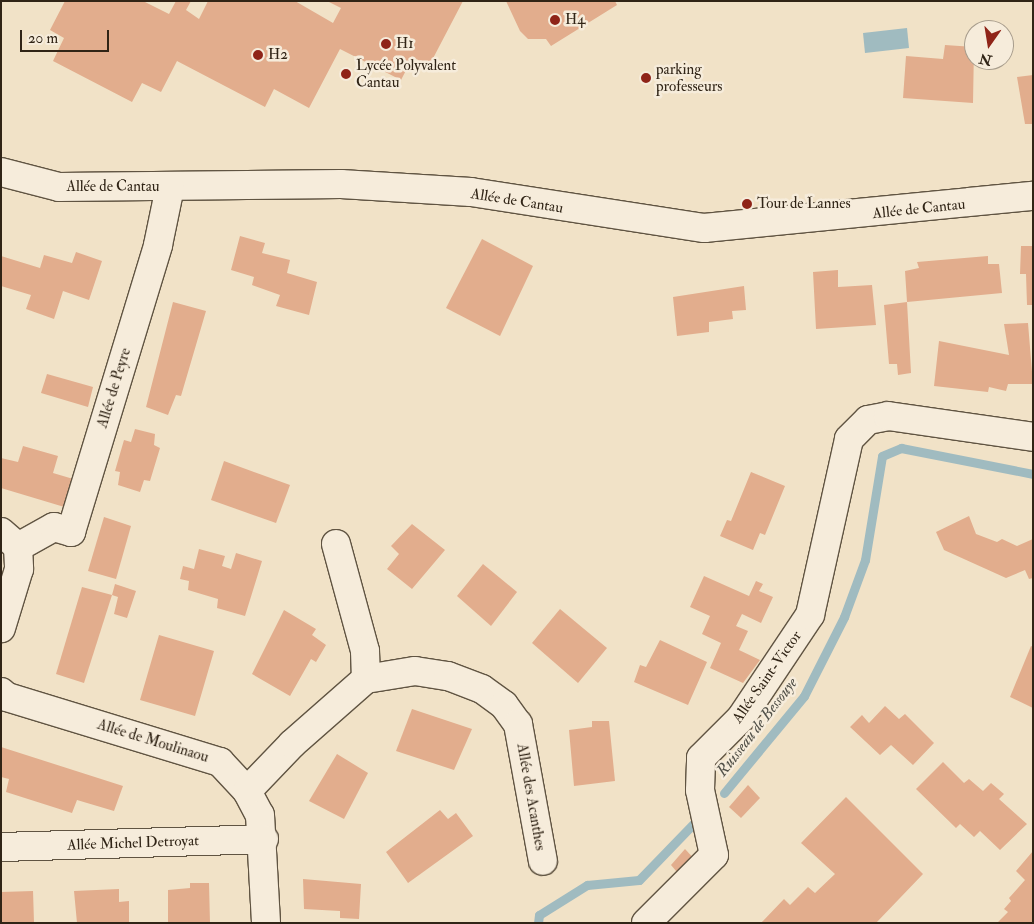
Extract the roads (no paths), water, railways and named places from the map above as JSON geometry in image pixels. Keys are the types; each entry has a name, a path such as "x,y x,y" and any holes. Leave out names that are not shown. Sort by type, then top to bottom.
{"street":[{"name":"Allée de Cantau","path":"1,172 60,187 340,184 471,192 704,228 1033,196"},
{"name":"Allée de Peyre","path":"10,540 54,527 70,532 158,245 170,187"},
{"name":"Allée Saint-Victor","path":"646,923 714,856 700,790 701,758 740,718 810,615 849,439 868,420 888,416 1033,437"},
{"path":"1,628 19,569 10,540"},
{"path":"248,791 292,744 366,679 365,652 336,544"},
{"name":"Allée des Acanthes","path":"366,679 415,671 448,676 482,689 504,705 518,724 542,861"},
{"name":"Allée de Moulinaou","path":"1,692 7,697 191,750 220,762 248,791 260,815 264,838 266,923"},
{"name":"Allée Michel Detroyat","path":"1,847 264,838"}],"water":[{"path":"907,28 909,48 865,53 863,33"}],"waterway":[{"name":"Ruisseau de Bessouye","path":"724,793 804,696 844,617 865,560 882,456 901,448 1033,474"},
{"name":"Ruisseau de Bessouye","path":"538,923 539,915 587,885 639,880 693,824"}],"place":[{"name":"H4","path":"555,20"},
{"name":"H1","path":"386,44"},
{"name":"H2","path":"258,55"},
{"name":"Lycée Polyvalent Cantau","path":"346,74"},
{"name":"parking professeurs","path":"646,78"},
{"name":"Tour de Lannes","path":"747,204"}]}
